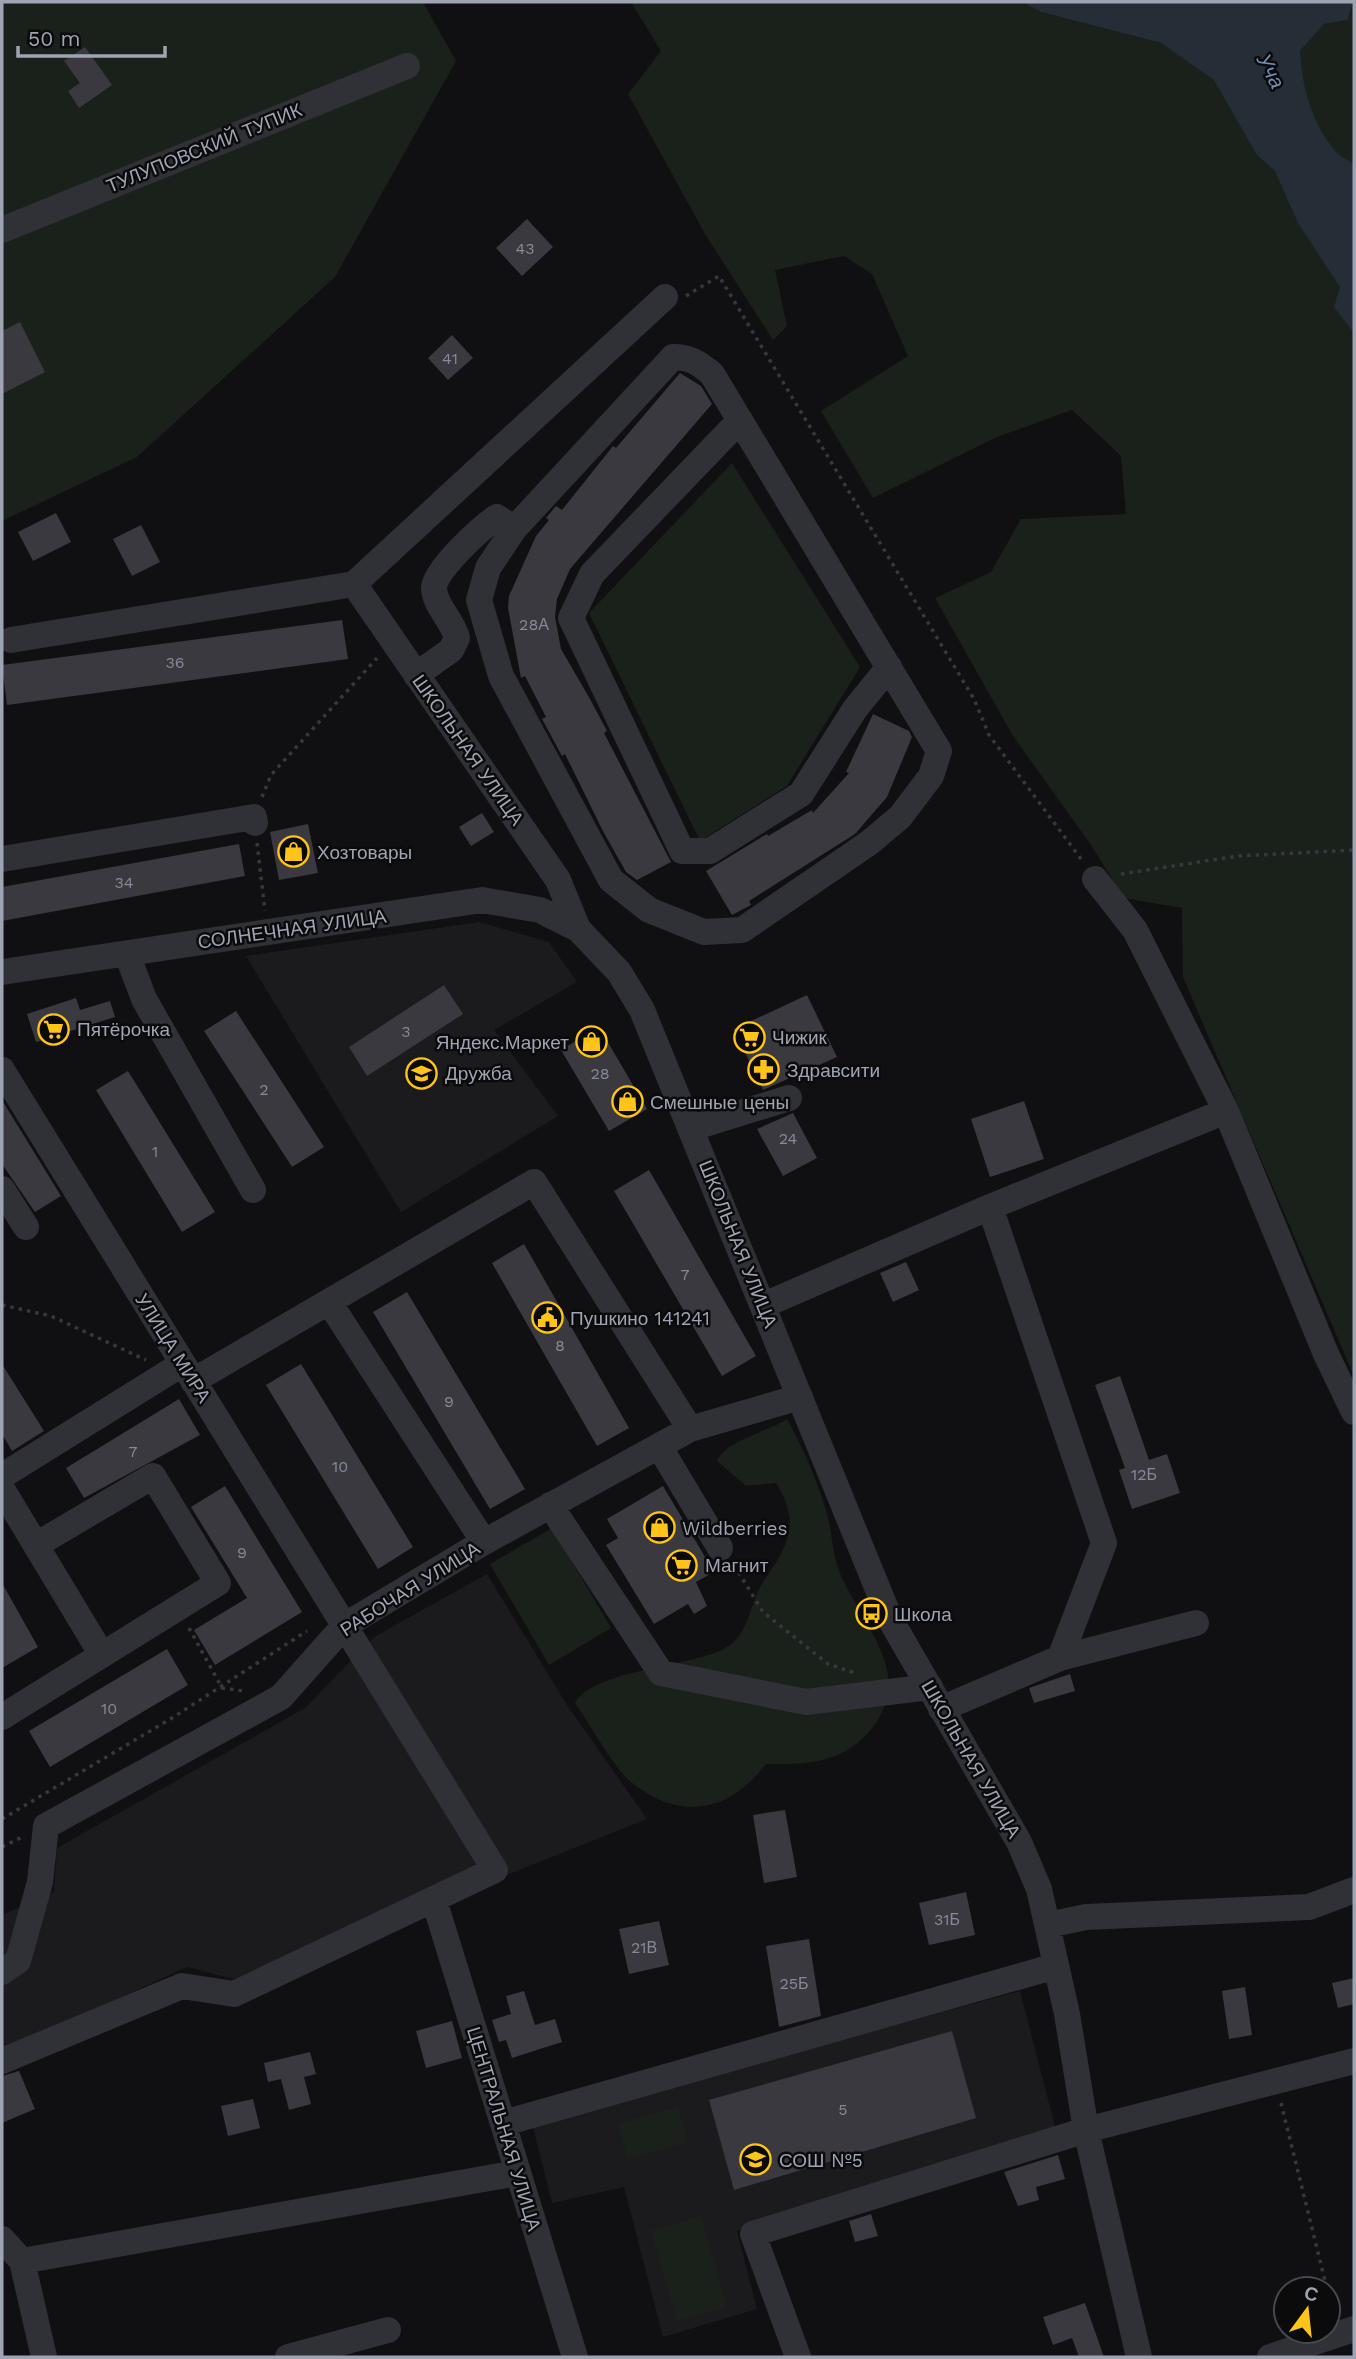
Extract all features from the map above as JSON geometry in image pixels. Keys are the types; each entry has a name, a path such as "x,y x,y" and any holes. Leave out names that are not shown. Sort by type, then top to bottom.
{"street":[{"name":"ТУЛУПОВСКИЙ ТУПИК","path":"2,230 407,66"},
{"path":"10,640 354,584 665,297"},
{"path":"673,357 692,360 712,374 939,751 931,776 900,817 869,843 742,930 704,932 649,910 611,880 501,676 479,600 488,568 514,529 673,357"},
{"path":"740,420 592,573 571,618 682,851 710,851 801,794 855,709 889,667"},
{"path":"416,675 451,650 457,638 433,589 436,579 489,522 497,517 514,529"},
{"name":"ШКОЛЬНАЯ УЛИЦА","path":"354,584 558,880 578,929 619,972 642,1010 890,1619 1019,1842 1039,1889 1048,1925 1086,2130 1139,2357"},
{"path":"2,859 255,820"},
{"path":"1095,879 1135,930 1226,1111 1326,1354 1354,1412"},
{"name":"СОЛНЕЧНАЯ УЛИЦА","path":"2,972 482,900 540,910 578,929"},
{"path":"127,954 144,999 253,1190"},
{"name":"УЛИЦА МИРА","path":"2,1070 182,1372 495,1870 434,1900"},
{"path":"692,1128 789,1098"},
{"path":"764,1305 990,1207 1226,1111"},
{"path":"102,1655 3,1492 182,1372 329,1301 534,1182 690,1429"},
{"path":"2,1189 26,1227"},
{"path":"990,1207 1104,1543 1060,1657"},
{"path":"329,1301 484,1542"},
{"name":"РАБОЧАЯ УЛИЦА","path":"2,1972 19,1961 40,1882 46,1826 281,1697 344,1626 484,1542 690,1429 800,1397"},
{"path":"659,1446 720,1548"},
{"path":"2,1717 218,1584 153,1476 36,1545"},
{"path":"550,1505 661,1673 806,1702 936,1698 1060,1657 1196,1623"},
{"path":"1048,1925 1086,1917 1309,1908 1354,1890"},
{"path":"2,2061 182,1986 234,1994 434,1900"},
{"name":"ЦЕНТРАЛЬНАЯ УЛИЦА","path":"434,1900 575,2357"},
{"path":"504,2123 1056,1966"},
{"path":"798,2357 753,2234 1086,2130 1354,2061"},
{"path":"22,2261 517,2174"},
{"path":"2,2239 22,2261 44,2357"},
{"path":"1270,2357 1354,2329"},
{"path":"288,2357 388,2330"}],"path":[{"path":"665,297 676,302 719,276 974,699 989,735 1095,879 1238,856 1354,850"},
{"path":"268,932 255,820 271,775 334,702 394,642"},
{"path":"2,1304 51,1316 182,1372"},
{"path":"720,1548 738,1570 764,1612 828,1664 858,1675"},
{"path":"177,1608 222,1688 246,1691"},
{"path":"1275,2081 1324,2275"}],"shaded area":[{"path":"2,2 423,2 456,61 335,277 137,457 2,521"},
{"path":"631,2 1022,2 1041,12 1161,43 1215,80 1300,51 1324,24 1348,20 1354,2 1354,1376 1183,977 1182,908 1124,898 1091,845 1013,736 935,598 991,572 1021,519 1126,514 1121,456 1072,410 997,437 873,498 821,411 908,356 872,274 844,256 775,270 787,326 773,340 705,234 628,94 661,51"},
{"path":"732,463 860,667 787,786 700,841 589,613"},
{"name":"Дружба","path":"479,922 549,942 577,982 494,1030 558,1116 401,1212 246,956"},
{"path":"787,1419 820,1492 839,1571 885,1662 888,1691 885,1705 871,1730 860,1741 835,1756 810,1762 766,1764 736,1793 703,1806 686,1807 668,1803 650,1795 624,1775 575,1703 585,1692 602,1683 712,1654 727,1647 741,1633 760,1587 786,1543 790,1521 788,1509 776,1483 746,1486 717,1461 721,1454 737,1442"},
{"path":"552,1528 611,1628 549,1665 490,1564"},
{"path":"487,1574 567,1705 647,1819 241,1981 187,1967 2,2052 2,1915 54,1892 57,1848 305,1708 374,1637"},
{"name":"СОШ №5","path":"1020,1991 1057,2134 737,2231 757,2309 663,2337 624,2187 552,2203 532,2124"},
{"path":"678,2106 688,2142 628,2159 618,2124"},
{"path":"701,2216 727,2307 677,2321 651,2231"}],"water":[{"name":"Уча","path":"1022,2 1353,2 1348,20 1324,24 1300,51 1306,92 1315,118 1337,153 1354,165 1354,333 1334,307 1340,287 1298,223 1275,171 1257,155 1214,80 1161,43 1041,12"}],"building":[{"path":"85,47 112,85 79,108 68,91 80,83 64,61"},
{"path":"527,219 553,247 522,276 496,248"},
{"path":"20,322 45,372 2,394 2,331"},
{"path":"452,335 473,358 448,380 428,358"},
{"path":"680,373 701,386 712,404 570,569 557,599 555,617 561,649 607,731 604,733 671,862 637,880 626,872 565,754 562,756 542,719 546,717 525,676 521,678 508,608 509,596 536,536 549,520 546,518 556,506 562,510 613,446 616,448"},
{"path":"56,513 71,542 33,561 18,532"},
{"path":"141,525 160,562 132,576 113,539"},
{"path":"342,620 348,659 7,705 2,665"},
{"path":"873,714 909,731 912,737 887,797 855,834 749,901 751,905 732,915 706,871 767,834 768,836 812,810 813,813 849,773 846,772"},
{"path":"482,813 494,832 471,846 459,827"},
{"name":"Хозтовары","path":"308,824 318,873 279,880 270,832"},
{"path":"239,844 245,876 2,921 2,887"},
{"path":"444,985 463,1014 367,1076 349,1047"},
{"path":"807,995 837,1057 763,1090 734,1029"},
{"name":"Пятёрочка","path":"76,998 80,1010 110,1001 115,1017 36,1042 27,1014"},
{"path":"236,1011 324,1147 292,1167 204,1031"},
{"path":"599,1027 647,1109 609,1131 561,1050"},
{"path":"128,1071 215,1212 182,1232 96,1090"},
{"path":"2,1100 61,1196 35,1212 2,1164"},
{"path":"1024,1101 1044,1159 990,1177 971,1119"},
{"path":"793,1113 817,1158 783,1176 757,1129"},
{"path":"649,1170 756,1356 722,1376 614,1191"},
{"path":"524,1244 629,1428 597,1446 492,1263"},
{"path":"906,1262 919,1290 893,1302 880,1273"},
{"path":"407,1292 525,1489 490,1509 373,1312"},
{"path":"2,1364 44,1431 12,1451 2,1434"},
{"path":"301,1364 413,1547 378,1569 266,1385"},
{"path":"1120,1376 1149,1460 1167,1454 1180,1493 1132,1509 1119,1470 1125,1468 1095,1385"},
{"path":"179,1399 200,1435 84,1498 66,1468"},
{"path":"225,1486 302,1612 215,1665 194,1630 247,1598 191,1507"},
{"path":"663,1486 714,1572 696,1582 707,1606 694,1614 688,1604 654,1624 606,1545 618,1538 607,1519"},
{"path":"2,1583 38,1647 2,1668"},
{"path":"167,1649 188,1685 50,1767 29,1731"},
{"path":"1070,1674 1075,1691 1034,1703 1029,1688"},
{"path":"785,1810 797,1877 764,1883 753,1815"},
{"path":"966,1892 975,1935 929,1945 919,1903"},
{"path":"659,1921 669,1965 629,1974 619,1929"},
{"path":"809,1939 821,2016 779,2027 766,1946"},
{"path":"1354,1978 1354,2004 1338,2008 1332,1983"},
{"path":"1245,1987 1252,2035 1229,2039 1222,1991"},
{"path":"524,1991 535,2025 555,2019 562,2042 512,2058 506,2040 499,2042 492,2020 511,2014 506,1996"},
{"path":"452,2021 462,2058 426,2068 416,2031"},
{"path":"952,2031 976,2118 734,2190 709,2100"},
{"path":"310,2052 316,2074 304,2077 311,2104 289,2110 281,2079 268,2082 264,2063"},
{"path":"19,2071 35,2109 2,2123 2,2076"},
{"path":"253,2099 260,2128 228,2136 221,2106"},
{"path":"1058,2155 1065,2179 1036,2187 1039,2200 1018,2206 1004,2172"},
{"path":"871,2214 878,2236 855,2242 849,2221"},
{"path":"1085,2303 1104,2357 1079,2357 1072,2338 1053,2345 1043,2317"}],"place":[{"name":"Хозтовары","path":"294,852"},
{"name":"Пятёрочка","path":"54,1029"},
{"name":"Чижик","path":"749,1037"},
{"name":"Яндекс.Маркет","path":"592,1042"},
{"name":"Здравсити","path":"764,1070"},
{"name":"Дружба","path":"422,1073"},
{"name":"Смешные цены","path":"627,1102"},
{"name":"Пушкино 141241","path":"547,1318"},
{"name":"Wildberries","path":"659,1528"},
{"name":"Магнит","path":"682,1565"},
{"name":"Школа","path":"871,1614"},
{"name":"СОШ №5","path":"756,2160"}]}
